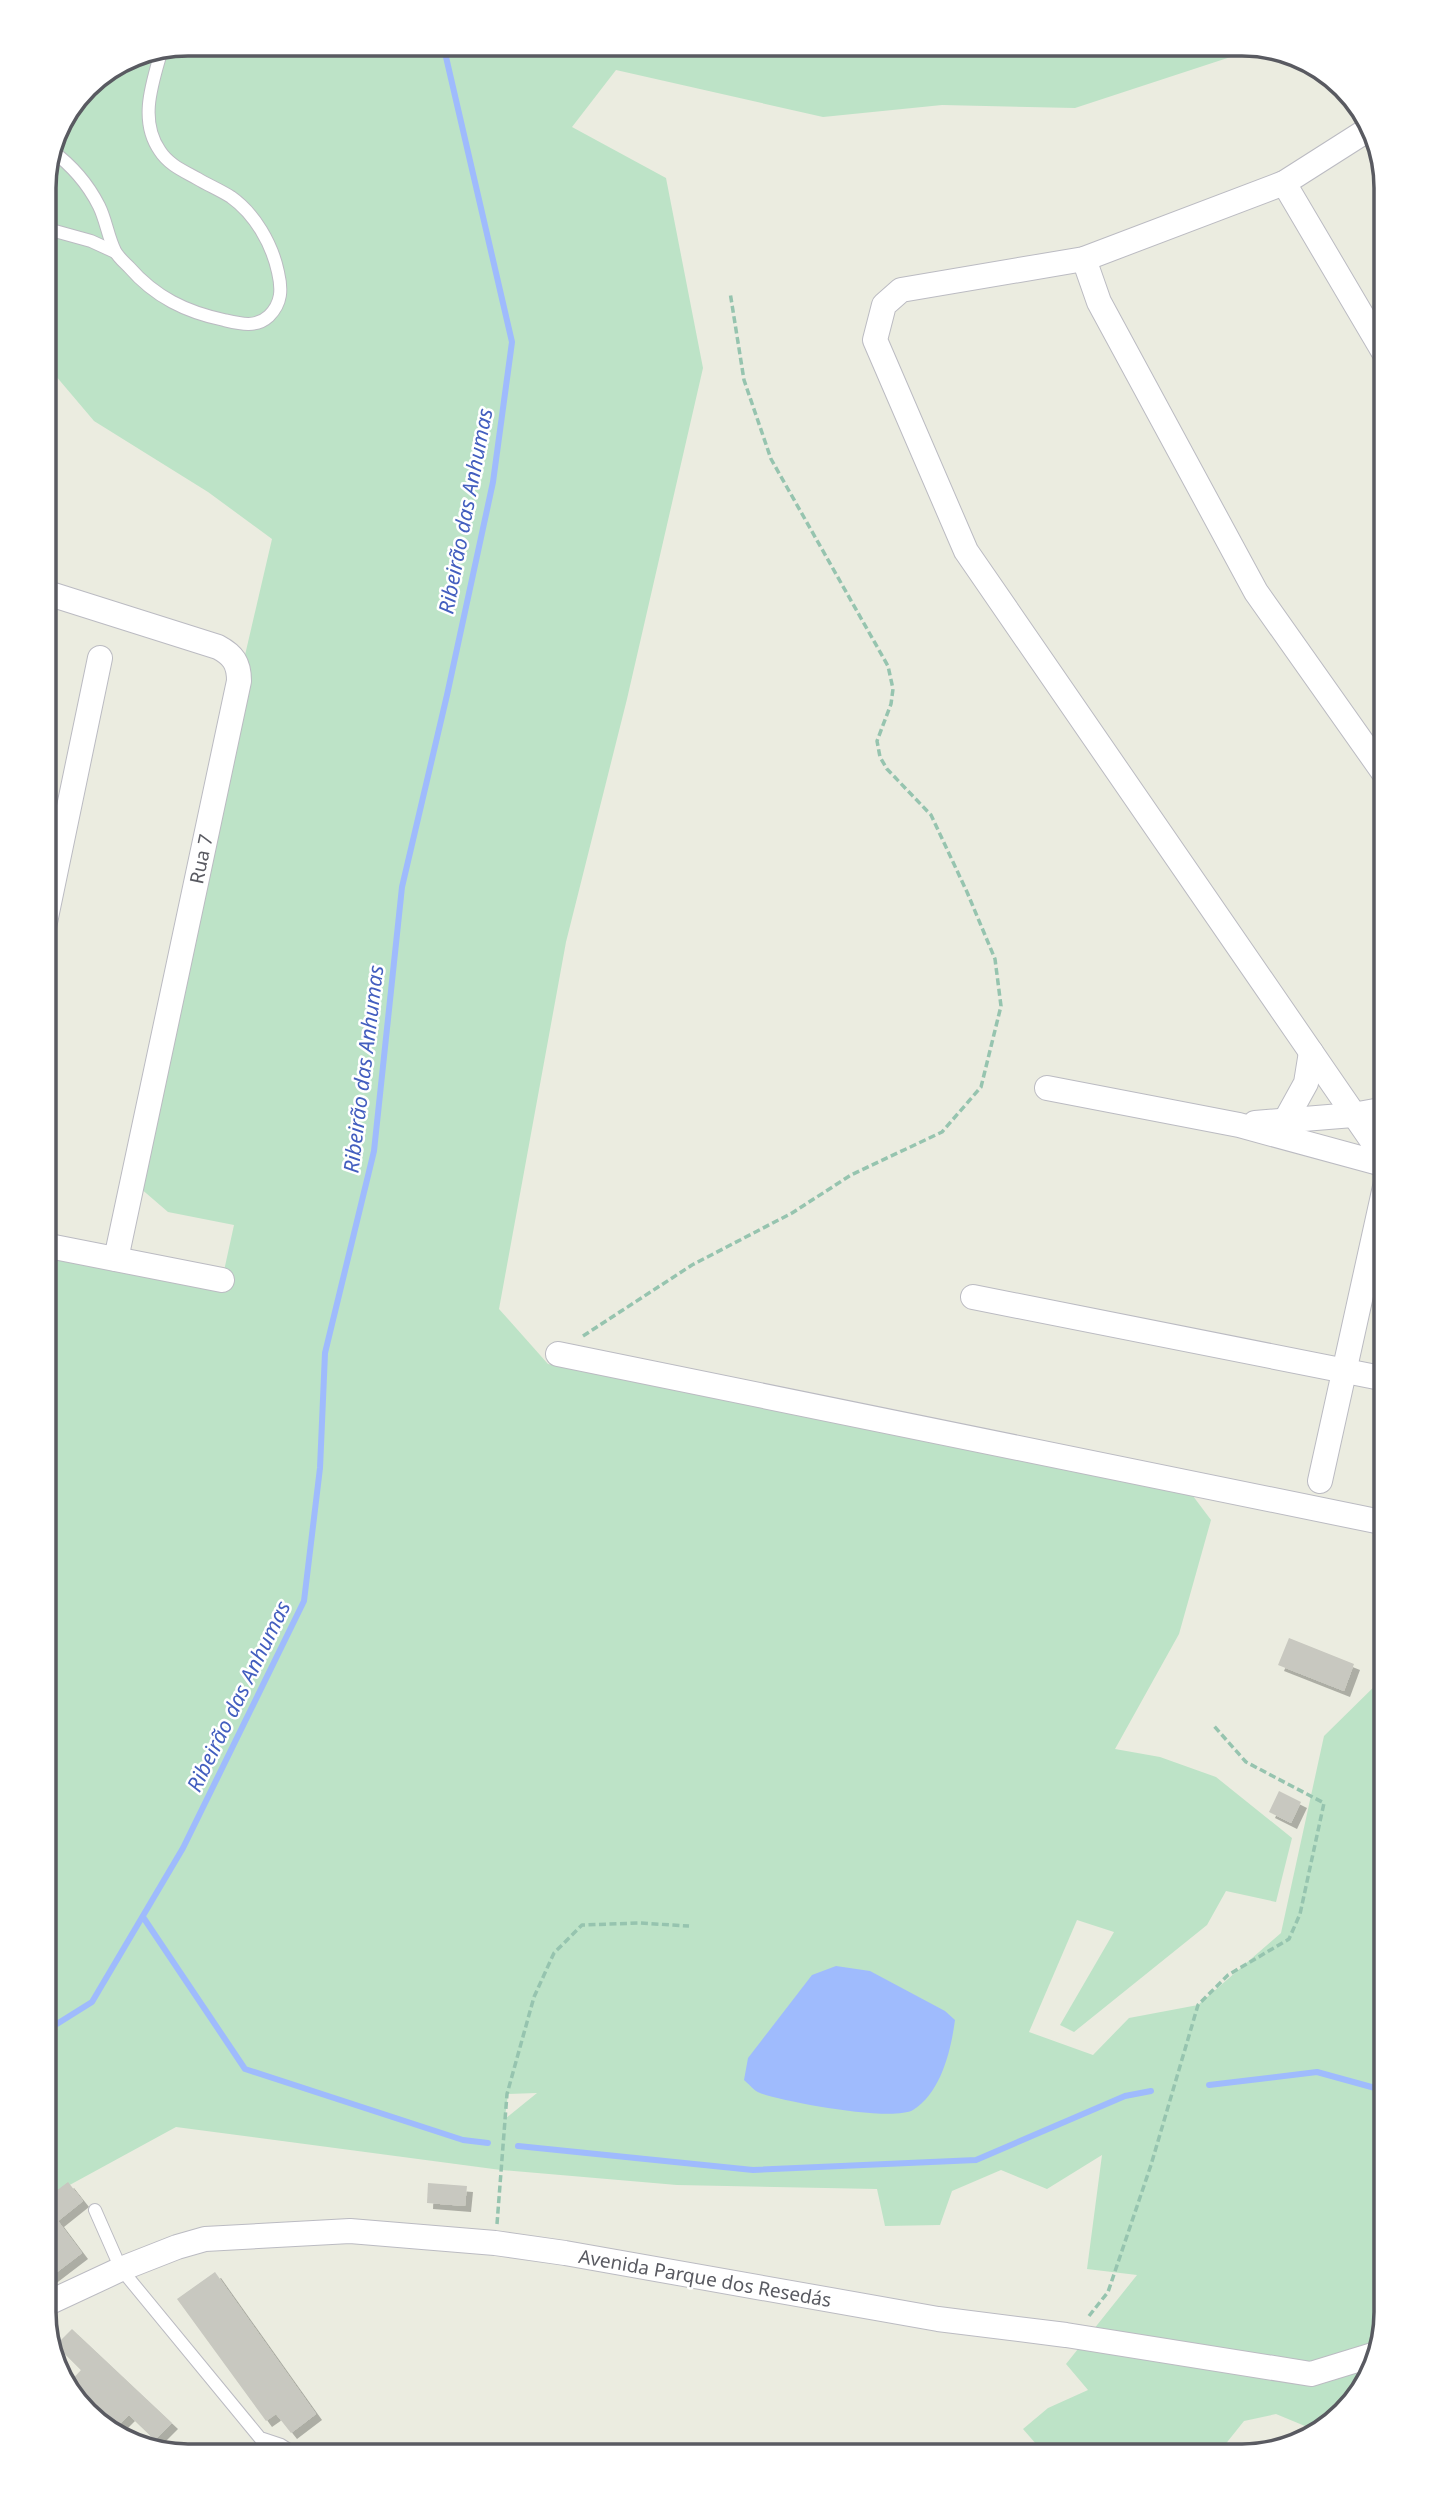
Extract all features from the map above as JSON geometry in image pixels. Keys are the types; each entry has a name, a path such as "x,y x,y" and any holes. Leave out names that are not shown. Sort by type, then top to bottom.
{"street":[{"path":"1362,134 1284,183 1084,259 901,290 884,305 875,340 966,551 1374,1146"},
{"path":"1284,183 1374,336"},
{"path":"1084,259 1099,302 1256,592 1374,759"},
{"name":"Rua 7","path":"56,596 218,647 232,654 239,668 239,681 116,1259"},
{"path":"56,869 100,658"},
{"path":"1285,1121 1306,1083 1311,1052"},
{"path":"1047,1088 1239,1125 1374,1160"},
{"path":"1239,1125 1374,1111"},
{"path":"1320,1481 1374,1237"},
{"path":"56,1247 222,1280"},
{"path":"973,1297 1374,1376"},
{"path":"558,1354 1374,1521"},
{"name":"Avenida Parque dos Resedás","path":"56,2299 121,2269 205,2239 350,2231 495,2243 565,2253 938,2319 1066,2334 1311,2374 1366,2357"}],"lane":[{"path":"60,156 70,164 99,205 116,253 139,279 176,306 217,319 245,324 262,323 276,309 282,289 277,266 250,215 231,198 172,164 158,150 147,110 159,60"},
{"path":"56,231 91,241 116,253"},
{"path":"95,2210 121,2269 260,2438 278,2444"}],"path":[{"path":"558,1354 692,1265 792,1213 851,1175 943,1132 981,1087 1001,1006 995,959 931,815 887,769 880,757 877,741 891,704 893,689 888,666 771,459 744,380 730,292"},
{"path":"1066,2334 1090,2315 1108,2292 1151,2165 1198,2005 1228,1975 1289,1939 1300,1914 1324,1802 1246,1762 1214,1726"},
{"path":"495,2243 507,2094 534,1997 554,1953 582,1925 639,1923 689,1926"}],"green space":[{"path":"179,56 1234,56 1075,108 942,105 823,117 616,70 572,127 666,178 703,368 627,699 566,942 499,1309 548,1364 1190,1492 1211,1520 1179,1634 1115,1749 1160,1757 1216,1777 1292,1838 1276,1902 1226,1891 1207,1925 1074,2032 1060,2025 1114,1932 1077,1920 1029,2032 1093,2055 1129,2018 1198,2005 1281,1933 1324,1736 1374,1687 1373,2329 1370,2346 1356,2378 1335,2405 1315,2422 1306,2427 1276,2414 1244,2421 1226,2444 1036,2444 1023,2429 1048,2408 1088,2390 1066,2364 1137,2275 1087,2269 1102,2155 1047,2189 1001,2170 952,2191 940,2225 885,2226 877,2189 677,2185 501,2170 176,2127 56,2192 56,1247 222,1280 234,1225 168,1212 132,1181 272,539 208,492 94,421 56,376 57,171 66,137 83,108 108,83 145,63","holes":["537,2093 506,2118 508,2094"]}],"water":[{"path":"836,1966 870,1971 945,2011 955,2020 951,2044 938,2082 923,2102 913,2110 884,2114 814,2105 760,2093 744,2080 748,2058 812,1975"}],"building":[{"path":"1289,1638 1354,1664 1344,1691 1278,1665"},
{"path":"1279,1791 1301,1802 1291,1823 1269,1812"},
{"path":"68,2182 83,2201 58,2221 82,2253 56,2273 56,2191"},
{"path":"428,2183 467,2186 465,2206 427,2203"},
{"path":"215,2272 316,2414 291,2433 276,2414 266,2421 177,2299"},
{"path":"72,2329 172,2423 156,2439 129,2415 120,2424 115,2422 89,2399 78,2385 74,2378 81,2370 62,2351 60,2341"}],"waterway":[{"name":"Ribeirão das Anhumas","path":"56,2024 92,2002 183,1848 304,1601 320,1468 325,1353 374,1151 402,887 493,482 512,342 446,56"},
{"path":"143,1917 245,2069 463,2140 488,2143"},
{"path":"1209,2085 1317,2072 1374,2088"},
{"path":"518,2146 753,2170 976,2160 1125,2096 1151,2091"}]}
